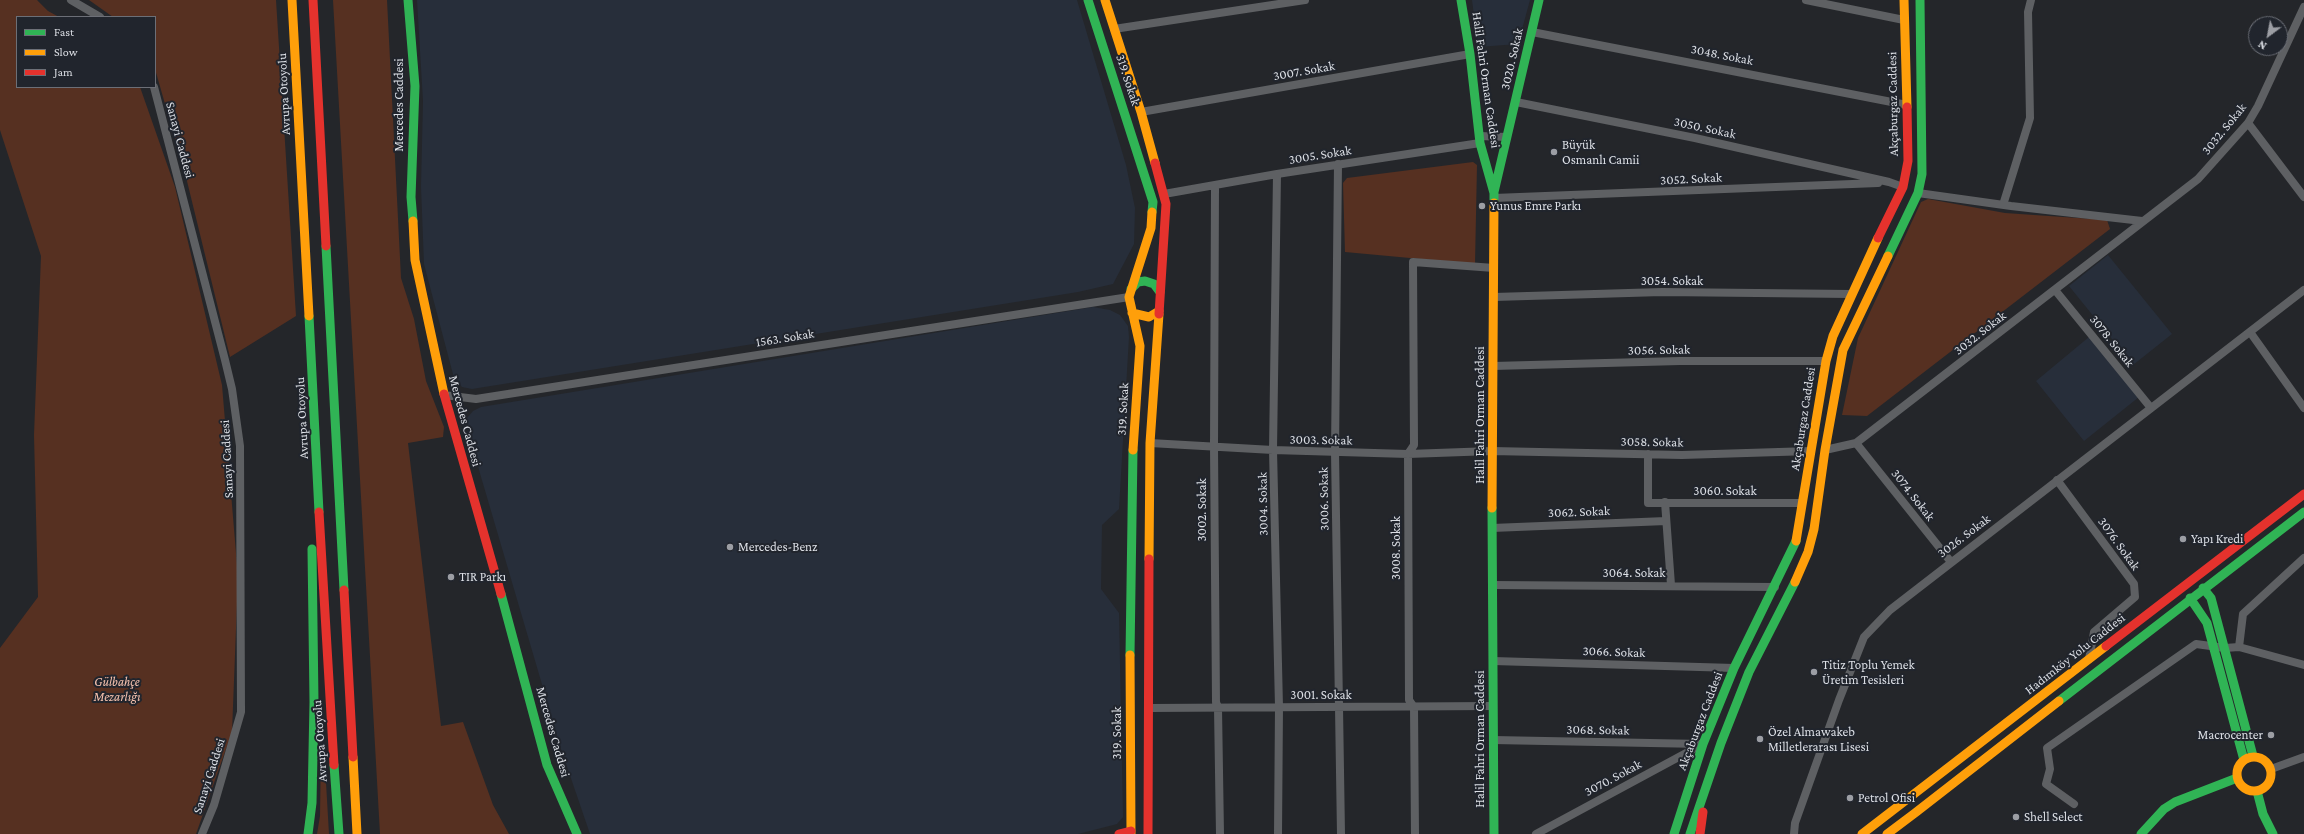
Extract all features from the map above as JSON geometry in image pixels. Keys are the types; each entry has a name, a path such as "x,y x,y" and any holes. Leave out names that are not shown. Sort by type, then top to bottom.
{"main road":[{"name":"Avrupa Otoyolu","path":"292,0 318,495 339,834"},
{"path":"313,0 357,834"},
{"name":"Mercedes Caddesi","path":"408,0 415,86 411,197 415,260 444,395 503,600 547,765 577,834"},
{"name":"319. Sokak","path":"1088,0 1153,202 1151,228 1130,293 1132,313 1140,346 1132,472 1130,713 1131,832"},
{"name":"319. Sokak","path":"1105,0 1141,112 1166,204 1150,443 1150,708 1148,834"},
{"name":"Halil Fahri Orman Caddesi","path":"1461,0 1470,54 1480,140 1494,196 1492,451 1494,834"},
{"name":"3020. Sokak","path":"1494,196 1539,0"},
{"name":"Akçaburgaz Caddesi","path":"1674,834 1703,744 1734,668 1776,587 1796,544 1826,361 1833,336 1851,294 1903,187 1908,161 1904,0"},
{"name":"Akçaburgaz Caddesi","path":"1711,774 1749,672 1794,586 1808,552 1814,529 1825,450 1842,350 1918,193 1922,174 1920,0"},
{"path":"1130,293 1138,282 1145,281 1154,284 1160,292"},
{"path":"1132,313 1142,317 1149,317 1159,312"},
{"name":"Hadımköy Yolu Caddesi","path":"1862,834 2227,551 2304,494"},
{"path":"308,834 312,803 314,702 313,538 318,495"},
{"name":"Hadımköy Yolu Caddesi","path":"1887,834 2190,598 2199,587 2304,512"},
{"path":"2199,587 2218,565 2227,551"},
{"path":"2181,588 2199,587 2211,598 2253,756"},
{"path":"2190,598 2207,623 2244,760"},
{"path":"1734,668 1749,672"},
{"path":"2253,756 2264,760 2271,770 2272,775 2268,785 2257,791 2243,787 2238,778 2238,768 2244,760 2253,756"},
{"path":"1690,834 1711,774"},
{"path":"1700,834 1711,774"},
{"path":"2141,834 2164,809 2180,800 2238,778"},
{"path":"2257,791 2262,814 2273,834"},
{"path":"2136,834 2156,818"},
{"path":"1119,834 1131,832"}],"street":[{"path":"71,0 98,16"},
{"path":"1114,29 1306,0"},
{"path":"1806,0 1904,20"},
{"path":"2003,205 2030,118 2028,12 2031,0"},
{"name":"3032. Sokak","path":"1825,450 1856,443 2198,179 2248,123 2258,106 2304,7"},
{"name":"3048. Sokak","path":"1532,32 1907,105"},
{"name":"3007. Sokak","path":"1141,112 1470,54"},
{"name":"Sanayi Caddesi","path":"154,88 227,367 240,446 241,712 214,805 202,834"},
{"name":"3050. Sokak","path":"1516,102 1695,138 1889,182 1903,187"},
{"path":"2248,123 2304,197"},
{"name":"3005. Sokak","path":"1164,194 1480,140 1507,137"},
{"name":"3006. Sokak","path":"1338,164 1335,452 1341,834"},
{"name":"3004. Sokak","path":"1277,174 1274,450 1279,707 1278,834"},
{"name":"3052. Sokak","path":"1494,196 1889,182"},
{"name":"3002. Sokak","path":"1215,185 1214,447 1216,702 1218,708 1220,834"},
{"path":"1918,193 2003,205 2142,221"},
{"name":"3008. Sokak","path":"1415,834 1414,707 1409,700 1408,454 1414,445 1413,262 1494,268"},
{"name":"3078. Sokak","path":"2055,290 2151,408"},
{"name":"3026. Sokak","path":"1794,834 1795,823 1839,700 1864,637 1890,610 1950,562 2304,290"},
{"name":"3054. Sokak","path":"1494,297 1662,292 1851,294"},
{"name":"1563. Sokak","path":"444,395 476,399 1130,293"},
{"path":"2250,332 2304,408"},
{"name":"3056. Sokak","path":"1493,366 1680,361 1826,361"},
{"name":"3003. Sokak","path":"1150,443 1274,450 1408,454 1492,451"},
{"name":"3074. Sokak","path":"1856,443 1950,562"},
{"name":"3058. Sokak","path":"1492,451 1648,454 1811,451"},
{"name":"3060. Sokak","path":"1648,454 1648,503 1802,503"},
{"name":"3076. Sokak","path":"2057,480 2134,584 2135,597 2094,632 2089,659"},
{"path":"1665,502 1671,585"},
{"name":"3062. Sokak","path":"1492,528 1666,521"},
{"path":"2239,648 2243,614 2304,558"},
{"name":"3064. Sokak","path":"1492,585 1671,585 1776,587"},
{"path":"2074,804 2046,784 2050,769 2047,748 2196,644 2214,647 2239,648 2304,665"},
{"name":"3066. Sokak","path":"1493,661 1734,668"},
{"name":"3001. Sokak","path":"1150,708 1493,706"},
{"name":"3068. Sokak","path":"1493,740 1703,744"},
{"name":"3070. Sokak","path":"1536,834 1703,744"},
{"path":"2271,770 2304,758"}],"shaded area":[{"path":"417,0 1077,0 1126,165 1135,208 1134,244 1113,284 1078,292 472,389 462,387 454,378 424,264 421,187 423,101"},
{"path":"1472,0 1530,0 1518,44 1478,47"},
{"path":"2108,255 2172,334 2133,365 2069,286"},
{"path":"1093,307 1110,310 1120,315 1128,326 1129,337 1119,509 1102,525 1101,589 1119,613 1123,817 1117,824 1078,834 590,834 561,749 479,470 467,422 467,418 473,411 481,407"},
{"path":"2089,337 2139,397 2084,441 2036,381"}],"green space":[{"name":"Gülbahçe Mezarlığı","path":"0,0 37,0 48,11 57,16 16,16 16,88 140,88 175,187 222,385 238,577 232,732 196,834 0,834 0,648 38,597 34,435 41,256 0,130"},
{"path":"89,0 276,0 296,316 230,357 186,177 156,72 156,16 112,16"},
{"path":"333,0 387,0 401,278 414,319 426,381 444,427 443,437 408,443 441,726 463,722 493,805 509,834 380,834"},
{"path":"1473,162 1477,165 1475,264 1345,252 1343,183 1347,178"},
{"path":"1928,199 2005,213 2107,220 2110,229 1867,416 1842,415 1858,338 1921,202"},
{"path":"324,748 329,834 317,834 320,816 321,749"}],"traffic: fast":[{"path":"408,0 415,86 411,197 413,221"},
{"path":"1088,0 1153,202 1152,212"},
{"path":"1461,0 1470,54 1480,143 1494,193 1494,203"},
{"path":"1494,192 1539,0"},
{"path":"1888,256 1918,193 1922,174 1920,0"},
{"path":"326,246 344,590"},
{"path":"1131,289 1138,282 1145,281 1154,284 1160,292"},
{"path":"309,316 319,512"},
{"path":"1130,655 1133,450"},
{"path":"1492,508 1494,834"},
{"path":"2059,701 2304,512"},
{"path":"1674,834 1703,744 1734,668 1796,541"},
{"path":"308,834 312,803 314,702 312,549"},
{"path":"1690,834 1721,743 1749,672 1795,582"},
{"path":"2203,588 2211,598 2253,756"},
{"path":"501,594 547,765 577,834"},
{"path":"2190,598 2207,623 2244,760"},
{"path":"334,765 339,834"},
{"path":"2141,834 2164,809 2175,802 2237,778"},
{"path":"2257,791 2263,814 2273,834"}],"traffic: slow":[{"path":"292,0 309,316"},
{"path":"1105,0 1141,112 1155,163"},
{"path":"1904,0 1907,107"},
{"path":"1492,508 1494,203"},
{"path":"1133,450 1140,346 1129,297 1151,228 1152,212"},
{"path":"413,221 415,260 444,394"},
{"path":"1796,541 1826,361 1833,336 1878,238"},
{"path":"1795,582 1808,552 1814,529 1825,450 1843,350 1888,256"},
{"path":"1132,313 1149,317 1159,311"},
{"path":"1149,559 1150,443 1159,314"},
{"path":"1862,834 2106,646"},
{"path":"1130,655 1131,834"},
{"path":"1915,813 2059,701"},
{"path":"353,757 357,834"},
{"path":"2251,757 2257,757 2261,758 2268,764 2271,774 2270,781 2264,788 2257,791 2251,791 2247,790 2240,784 2237,777 2237,771 2238,767 2244,760 2251,757"},
{"path":"1887,834 1915,813"}],"traffic: jam":[{"path":"313,0 326,246"},
{"path":"1878,238 1903,187 1908,161 1907,107"},
{"path":"1155,163 1166,204 1159,314"},
{"path":"444,394 501,594"},
{"path":"2106,646 2304,494"},
{"path":"319,512 334,765"},
{"path":"1148,834 1149,559"},
{"path":"344,590 353,757"},
{"path":"1700,834 1703,812"},
{"path":"1119,834 1131,831"}],"place":[{"name":"Büyük Osmanlı Camii","path":"1554,152"},
{"name":"Yunus Emre Parkı","path":"1482,206"},
{"name":"Yapı Kredi","path":"2183,539"},
{"name":"Mercedes-Benz","path":"730,547"},
{"name":"TIR Parkı","path":"451,577"},
{"name":"Titiz Toplu Yemek Üretim Tesisleri","path":"1814,672"},
{"name":"Macrocenter","path":"2271,735"},
{"name":"Özel Almawakeb Milletlerarası Lisesi","path":"1760,739"},
{"name":"Petrol Ofisi","path":"1850,798"},
{"name":"Shell Select","path":"2016,817"}]}
